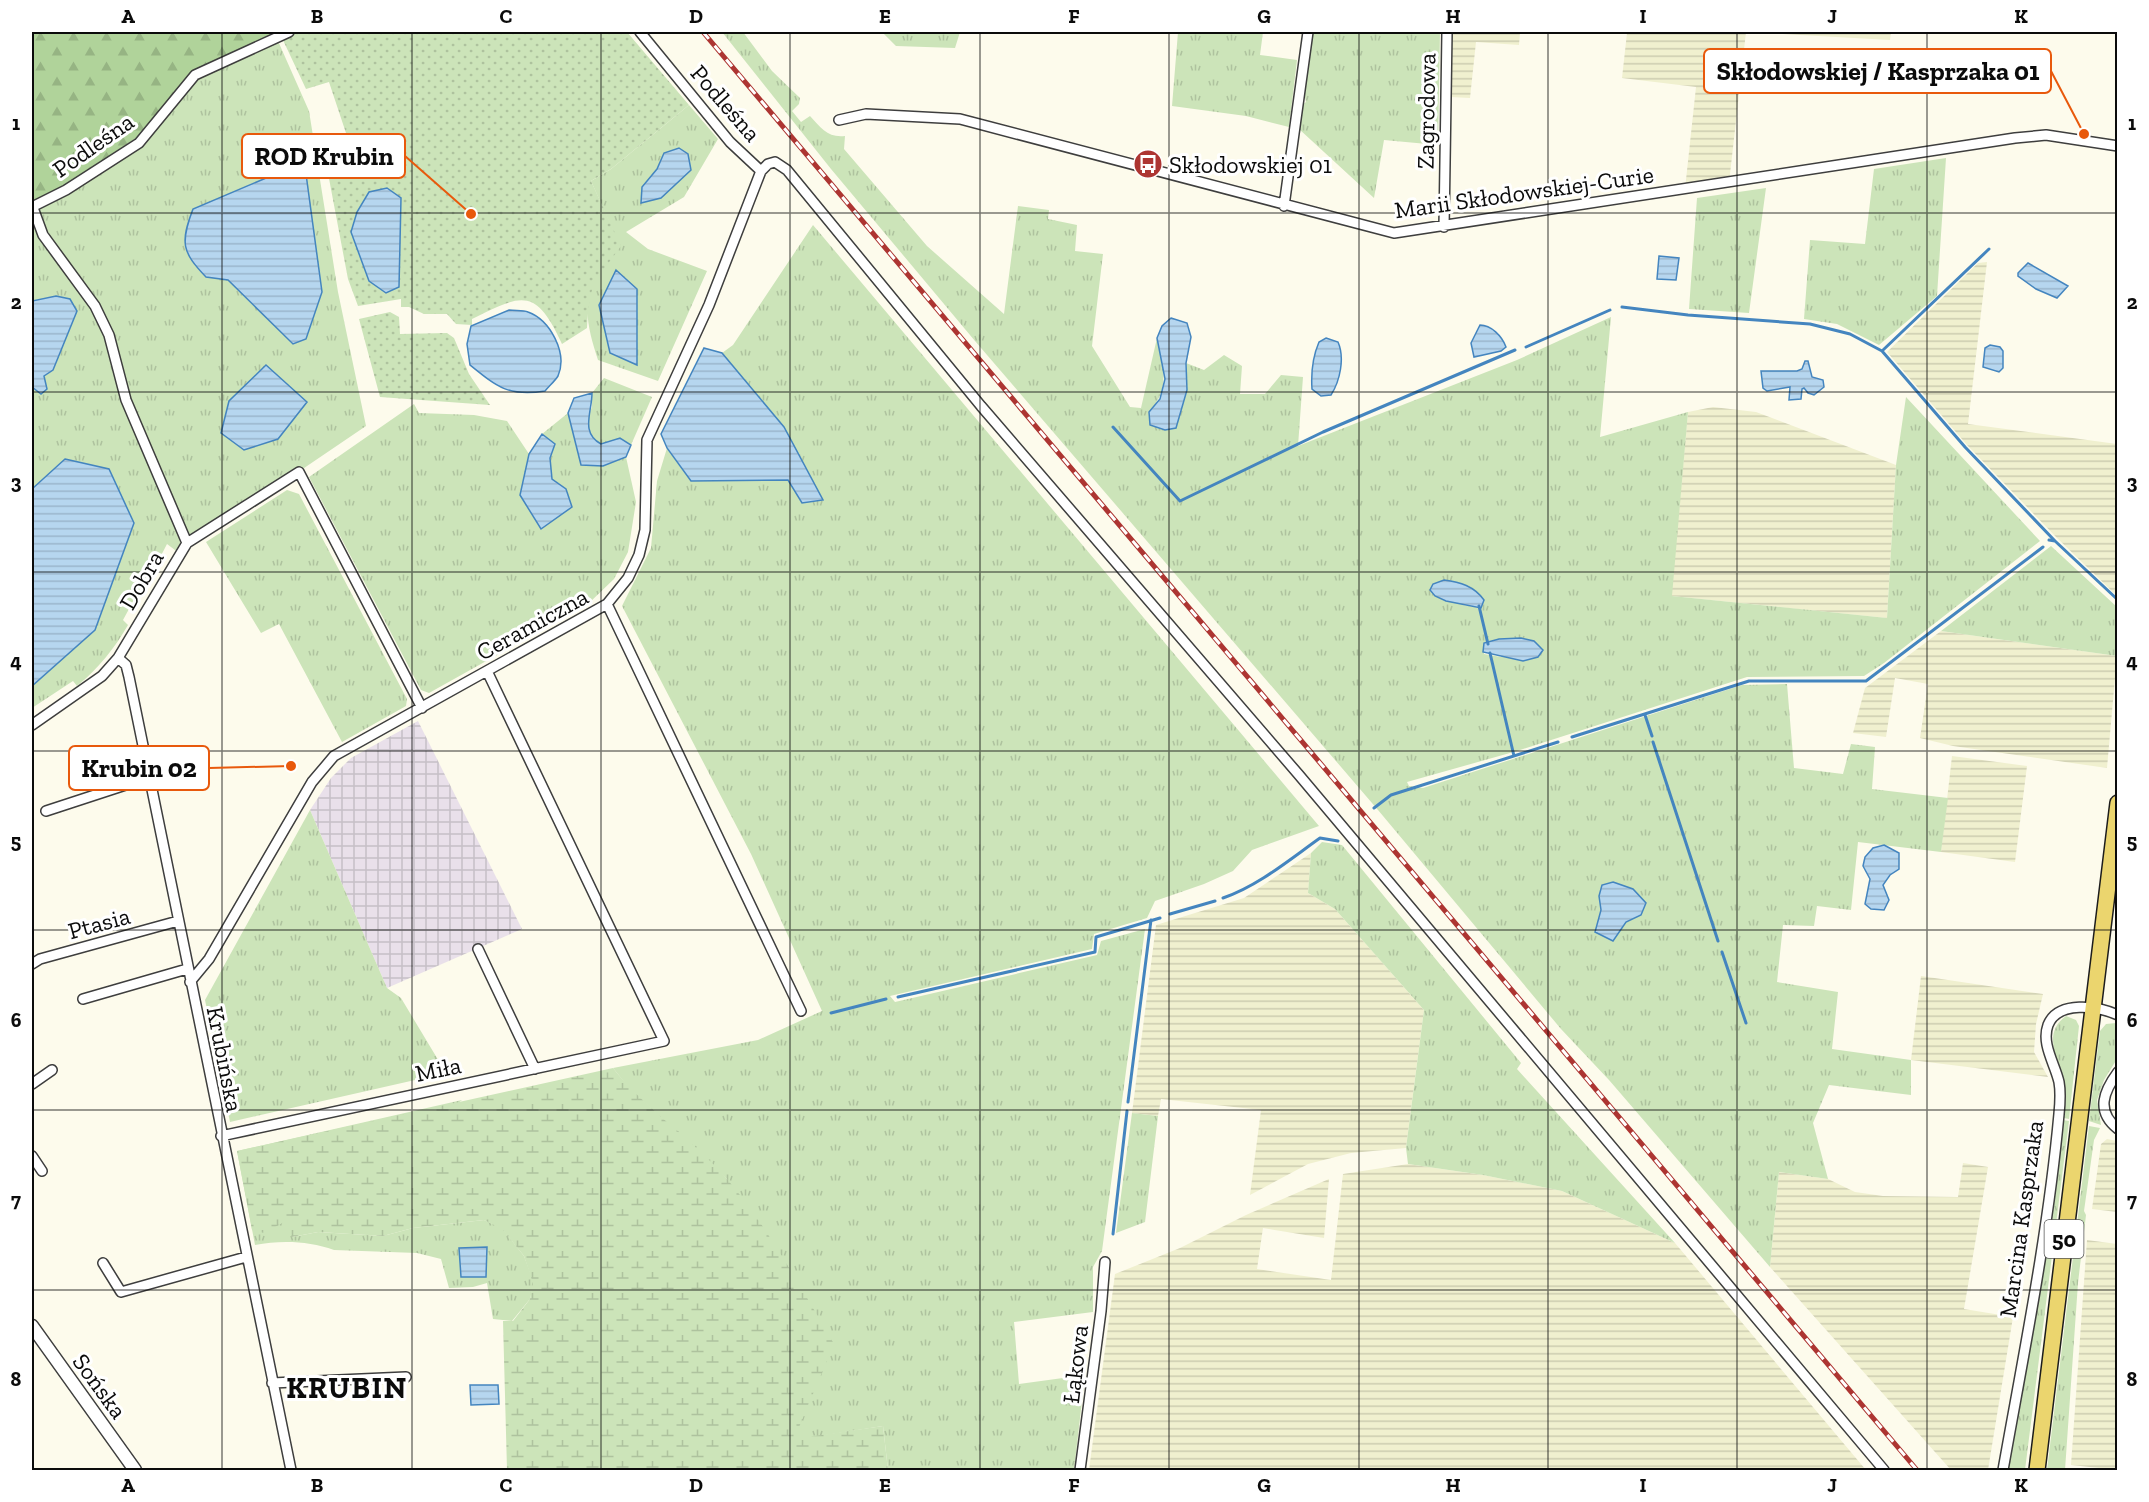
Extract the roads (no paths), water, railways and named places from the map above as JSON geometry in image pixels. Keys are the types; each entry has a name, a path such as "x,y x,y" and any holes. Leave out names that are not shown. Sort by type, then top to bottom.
{"main road":[{"name":"Marcina Kasprzaka","path":"2037,1470 2118,803"}],"street":[{"name":"Podleśna","path":"32,206 66,190 139,143 195,75 289,32"},
{"name":"Podleśna","path":"640,32 730,142 761,171"},
{"path":"1284,206 1308,32"},
{"name":"Zagrodowa","path":"1444,227 1447,32"},
{"name":"Marii Skłodowskiej-Curie","path":"839,120 866,114 960,119 1388,232 1444,227 2016,138 2046,135 2118,146"},
{"path":"761,171 773,162 787,170 981,406 1306,784 1884,1470"},
{"name":"Ceramiczna","path":"190,982 209,959 226,932 312,782 334,756 607,604 628,578 639,555 645,530 646,440 712,296 761,171"},
{"path":"32,206 43,236 95,306 109,335 126,400 187,543"},
{"name":"Dobra","path":"32,725 102,676 118,658 187,543 299,472 422,708"},
{"path":"607,604 801,1011"},
{"name":"Krubińska","path":"118,658 126,665 129,677 291,1470"},
{"name":"Miła","path":"221,1136 664,1041 487,671"},
{"path":"46,811 150,777"},
{"name":"Ptasia","path":"32,964 40,959 178,921"},
{"path":"478,949 535,1068"},
{"path":"83,999 187,969"},
{"path":"2092,1008 2118,1016"},
{"name":"Marcina Kasprzaka","path":"2003,1470 2042,1246 2059,1119 2061,1094 2046,1041 2048,1024 2062,1011 2092,1008"},
{"path":"32,1084 52,1070"},
{"path":"2118,1072 2103,1097 2107,1117 2118,1129"},
{"path":"32,1156 42,1171"},
{"path":"103,1263 121,1292 246,1257"},
{"name":"Łąkowa","path":"1080,1470 1095,1363 1105,1262"},
{"name":"Sońska","path":"32,1326 135,1470"},
{"path":"272,1383 406,1377"}],"water":[{"path":"679,148 688,154 691,170 661,198 641,203 642,187 657,169 664,153"},
{"path":"285,170 306,174 322,292 306,339 293,344 228,280 206,277 192,261 185,239 193,209"},
{"path":"387,188 401,198 399,287 386,293 369,281 351,232 357,212 369,192"},
{"path":"1659,256 1679,258 1676,280 1657,279"},
{"path":"2028,263 2068,286 2057,298 2036,289 2018,276 2018,273"},
{"path":"616,270 637,289 637,365 610,353 599,305"},
{"path":"56,296 70,299 77,311 53,370 44,376 47,389 41,394 32,387 32,301"},
{"path":"509,310 526,311 536,316 555,338 561,357 560,367 558,376 545,391 522,393 504,388 470,365 467,344 471,326"},
{"path":"1171,318 1187,323 1191,337 1186,363 1187,390 1176,428 1165,430 1150,425 1149,412 1160,399 1165,379 1157,338 1162,326"},
{"path":"1480,325 1496,332 1506,347 1501,351 1474,357 1471,343"},
{"path":"1326,338 1338,342 1341,362 1337,383 1331,395 1321,396 1312,389 1312,371 1319,342"},
{"path":"1990,345 2000,347 2003,351 2003,368 1999,372 1983,367 1985,348"},
{"path":"704,348 722,353 784,427 823,500 802,503 788,480 691,481 667,448 661,434"},
{"path":"1805,361 1808,361 1812,377 1823,380 1824,387 1814,395 1808,393 1804,388 1801,399 1789,400 1790,387 1767,391 1763,388 1761,371 1797,371 1802,369"},
{"path":"266,365 307,402 278,439 244,450 221,433 229,401"},
{"path":"592,393 589,422 591,434 601,444 620,438 631,445 626,457 603,466 581,465 568,413 574,398"},
{"path":"542,434 555,444 550,458 552,479 566,489 572,507 541,529 520,495 529,454"},
{"path":"65,459 109,469 134,523 95,630 32,686 32,489"},
{"path":"1444,580 1476,591 1484,600 1481,608 1446,601 1435,596 1430,590 1433,584"},
{"path":"1521,638 1534,641 1543,650 1538,657 1523,661 1483,652 1484,643 1499,639"},
{"path":"1884,845 1899,853 1899,869 1890,875 1883,885 1889,900 1884,910 1871,909 1865,904 1870,879 1863,866 1865,857 1873,848"},
{"path":"1613,882 1633,889 1646,903 1641,915 1626,922 1613,941 1595,932 1601,910 1599,896 1602,885"},
{"path":"487,1247 486,1277 461,1277 459,1248"},
{"path":"470,1385 498,1385 499,1404 471,1405"}],"waterway":[{"path":"1989,249 1882,351 1965,447 2055,541"},
{"path":"1622,307 1688,315 1810,324 1850,334 1882,351"},
{"path":"1526,347 1610,310"},
{"path":"1113,427 1180,501 1323,432 1515,350"},
{"path":"2049,540 2055,541 2118,600"},
{"path":"1572,737 1749,681 1866,681 2043,547"},
{"path":"1479,606 1488,644"},
{"path":"1490,653 1514,756"},
{"path":"1645,715 1652,736"},
{"path":"1374,808 1391,795 1558,742"},
{"path":"1653,742 1718,941"},
{"path":"1223,898 1261,880 1320,838 1338,841"},
{"path":"1170,914 1215,901"},
{"path":"898,997 1095,952 1096,937 1160,918"},
{"path":"1128,1102 1151,920"},
{"path":"1722,952 1746,1023"},
{"path":"831,1013 886,999"},
{"path":"1113,1234 1127,1111"}],"railway":[{"path":"703,32 1917,1470"}],"place":[{"name":"Skłodowskiej / Kasprzaka 01","path":"2084,134"},
{"name":"Skłodowskiej 01","path":"1148,164"},
{"name":"ROD Krubin","path":"471,214"},
{"name":"Krubin 02","path":"291,766"}],"district":[{"name":"KRUBIN","path":"347,1388"}]}
